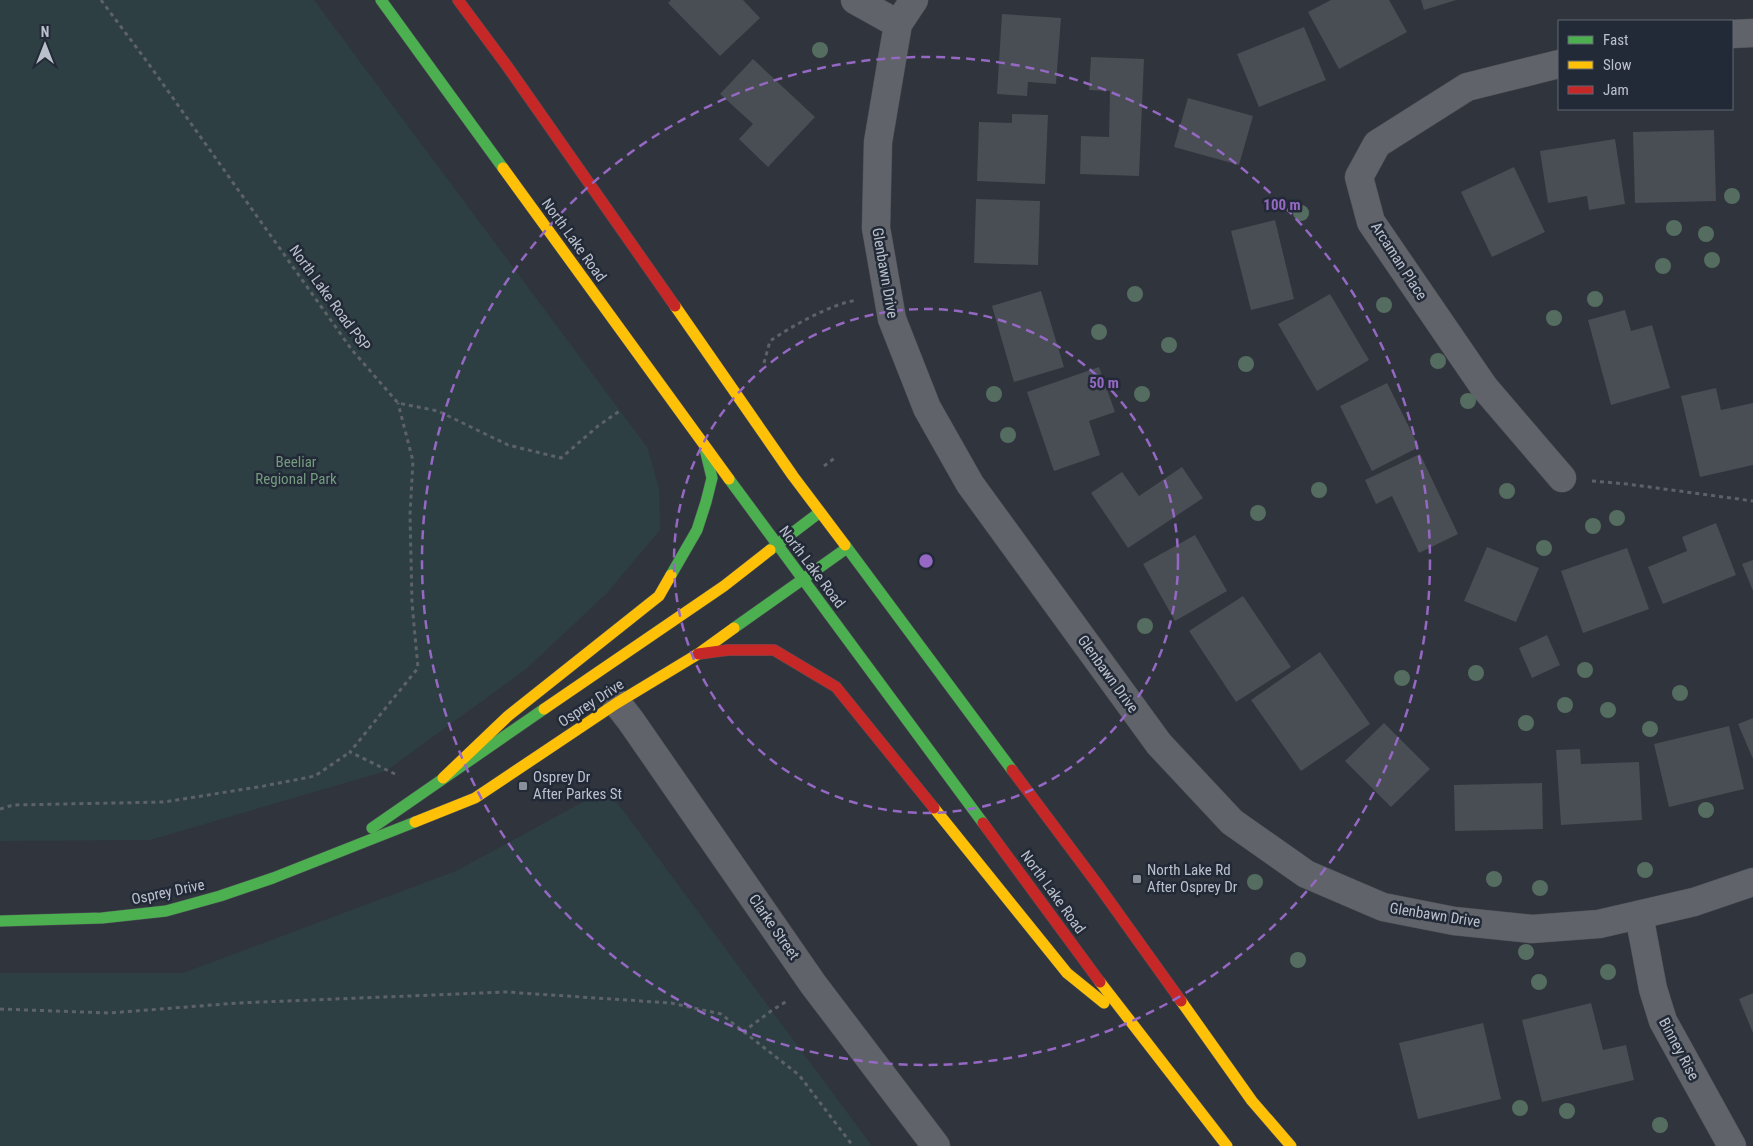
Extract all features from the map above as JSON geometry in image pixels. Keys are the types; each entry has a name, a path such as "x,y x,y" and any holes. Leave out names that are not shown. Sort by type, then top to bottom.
{"main road":[{"name":"North Lake Road","path":"381,0 777,545 1136,1030 1227,1146"},
{"path":"458,0 513,74 793,476 1098,885 1252,1100 1291,1146"},
{"path":"443,778 508,716 659,596 697,530 706,502 712,478 704,444"},
{"name":"Osprey Drive","path":"335,854 724,586 820,512"},
{"name":"Osprey Drive","path":"0,921 102,918 166,911 220,896 335,854 475,798 617,704 698,654 847,548"},
{"path":"698,654 728,650 774,650 836,687 1067,973 1136,1030"}],"street":[{"path":"856,0 898,24"},
{"name":"Glenbawn Drive","path":"914,0 898,24 878,142 876,228 892,319 927,408 970,484 1159,744 1232,822 1306,874 1383,907 1454,921 1532,928 1598,924 1694,902 1753,882"},
{"path":"1733,34 1753,34"},
{"name":"Arcaman Place","path":"1558,64 1467,88 1377,144 1360,177 1371,222 1484,387 1562,478"},
{"name":"Clarke Street","path":"617,704 813,984 936,1146"},
{"name":"Binney Rise","path":"1639,915 1653,989 1663,1021 1732,1146"}],"path":[{"name":"North Lake Road PSP","path":"101,0 154,71 352,350 398,403"},
{"path":"764,363 770,341 784,332 844,302 888,295"},
{"path":"0,809 13,805 164,802 315,776 350,752 418,668 412,584 410,514 413,461 398,403 438,411 508,445 561,458 598,426 621,410"},
{"path":"827,463 836,457"},
{"path":"1562,478 1627,484 1753,501"},
{"path":"350,752 398,776"},
{"path":"743,1032 813,984"},
{"path":"0,1009 109,1013 238,1003 506,992 671,1003 721,1014 799,1075 852,1146"}],"green space":[{"name":"Beeliar Regional Park","path":"0,0 314,0 647,447 659,488 660,530 607,593 526,669 386,771 150,840 0,841"},
{"path":"607,789 872,1146 0,1146 0,973 183,973 456,871"}],"building":[{"path":"671,0 743,0 760,18 720,56 668,3"},
{"path":"1331,0 1389,0 1407,32 1339,69 1308,12"},
{"path":"1421,0 1456,0 1424,10"},
{"path":"1002,14 1061,18 1056,84 1028,82 1027,96 997,94"},
{"path":"1304,27 1326,80 1259,107 1237,54"},
{"path":"1091,57 1144,59 1139,176 1080,174 1081,136 1109,137 1110,91 1089,90"},
{"path":"753,59 815,117 768,167 739,139 753,124 720,94"},
{"path":"1188,98 1253,116 1239,165 1174,147"},
{"path":"1012,114 1048,115 1045,184 977,181 979,122 1012,123"},
{"path":"1714,130 1716,201 1635,203 1633,132"},
{"path":"1615,139 1625,204 1589,210 1587,196 1548,203 1540,151"},
{"path":"1514,167 1545,232 1492,257 1461,192"},
{"path":"976,199 1040,201 1038,265 974,263"},
{"path":"1275,220 1294,299 1251,310 1231,231"},
{"path":"1041,291 1064,367 1014,382 992,306"},
{"path":"1330,294 1369,360 1317,391 1278,324"},
{"path":"1625,310 1631,331 1652,325 1670,388 1611,405 1588,320"},
{"path":"1099,367 1115,412 1089,421 1100,455 1054,471 1027,392"},
{"path":"1387,383 1419,447 1372,471 1340,406"},
{"path":"1716,388 1721,410 1753,403 1753,465 1700,477 1681,396"},
{"path":"1420,454 1458,534 1419,553 1392,496 1376,504 1365,480"},
{"path":"1182,467 1203,498 1128,548 1091,493 1122,472 1139,496"},
{"path":"1716,523 1736,575 1663,604 1648,567 1687,551 1682,537"},
{"path":"1195,535 1227,591 1175,621 1143,564"},
{"path":"1487,547 1539,568 1516,622 1464,601"},
{"path":"1627,548 1649,609 1583,633 1561,571"},
{"path":"1753,560 1753,591 1742,564"},
{"path":"1243,596 1291,667 1236,702 1189,631"},
{"path":"1547,635 1560,665 1532,678 1519,648"},
{"path":"1320,652 1370,724 1301,771 1251,700"},
{"path":"1753,718 1753,759 1738,724"},
{"path":"1384,723 1430,769 1391,807 1345,761"},
{"path":"1729,726 1744,789 1669,807 1654,744"},
{"path":"1580,749 1581,764 1639,762 1642,820 1561,825 1556,750"},
{"path":"1542,783 1543,829 1455,831 1454,785"},
{"path":"1753,993 1753,1033 1739,999"},
{"path":"1591,1003 1603,1050 1626,1045 1634,1080 1542,1102 1522,1020"},
{"path":"1483,1023 1501,1099 1418,1119 1399,1043"}],"traffic: fast":[{"path":"381,0 503,168"},
{"path":"671,575 697,530 706,502 712,478 705,449"},
{"path":"729,479 983,823"},
{"path":"770,550 820,512"},
{"path":"845,545 1012,770"},
{"path":"734,628 847,548"},
{"path":"372,828 544,709"},
{"path":"0,921 102,918 166,911 220,896 273,878 415,822"}],"traffic: slow":[{"path":"503,168 729,479"},
{"path":"675,306 793,476 845,545"},
{"path":"544,709 724,586 770,550"},
{"path":"443,778 508,716 659,596 671,575"},
{"path":"415,822 475,798 617,703 698,654 734,628"},
{"path":"934,808 1067,973 1104,1003"},
{"path":"1100,982 1227,1146"},
{"path":"1181,1001 1252,1101 1291,1146"}],"traffic: jam":[{"path":"458,0 507,66 675,306"},
{"path":"698,654 728,650 774,650 836,687 934,808"},
{"path":"1012,770 1098,885 1181,1001"},
{"path":"983,823 1100,982"}],"place":[{"name":"Osprey Dr After Parkes St","path":"523,786"},
{"name":"North Lake Rd After Osprey Dr","path":"1137,879"}]}
